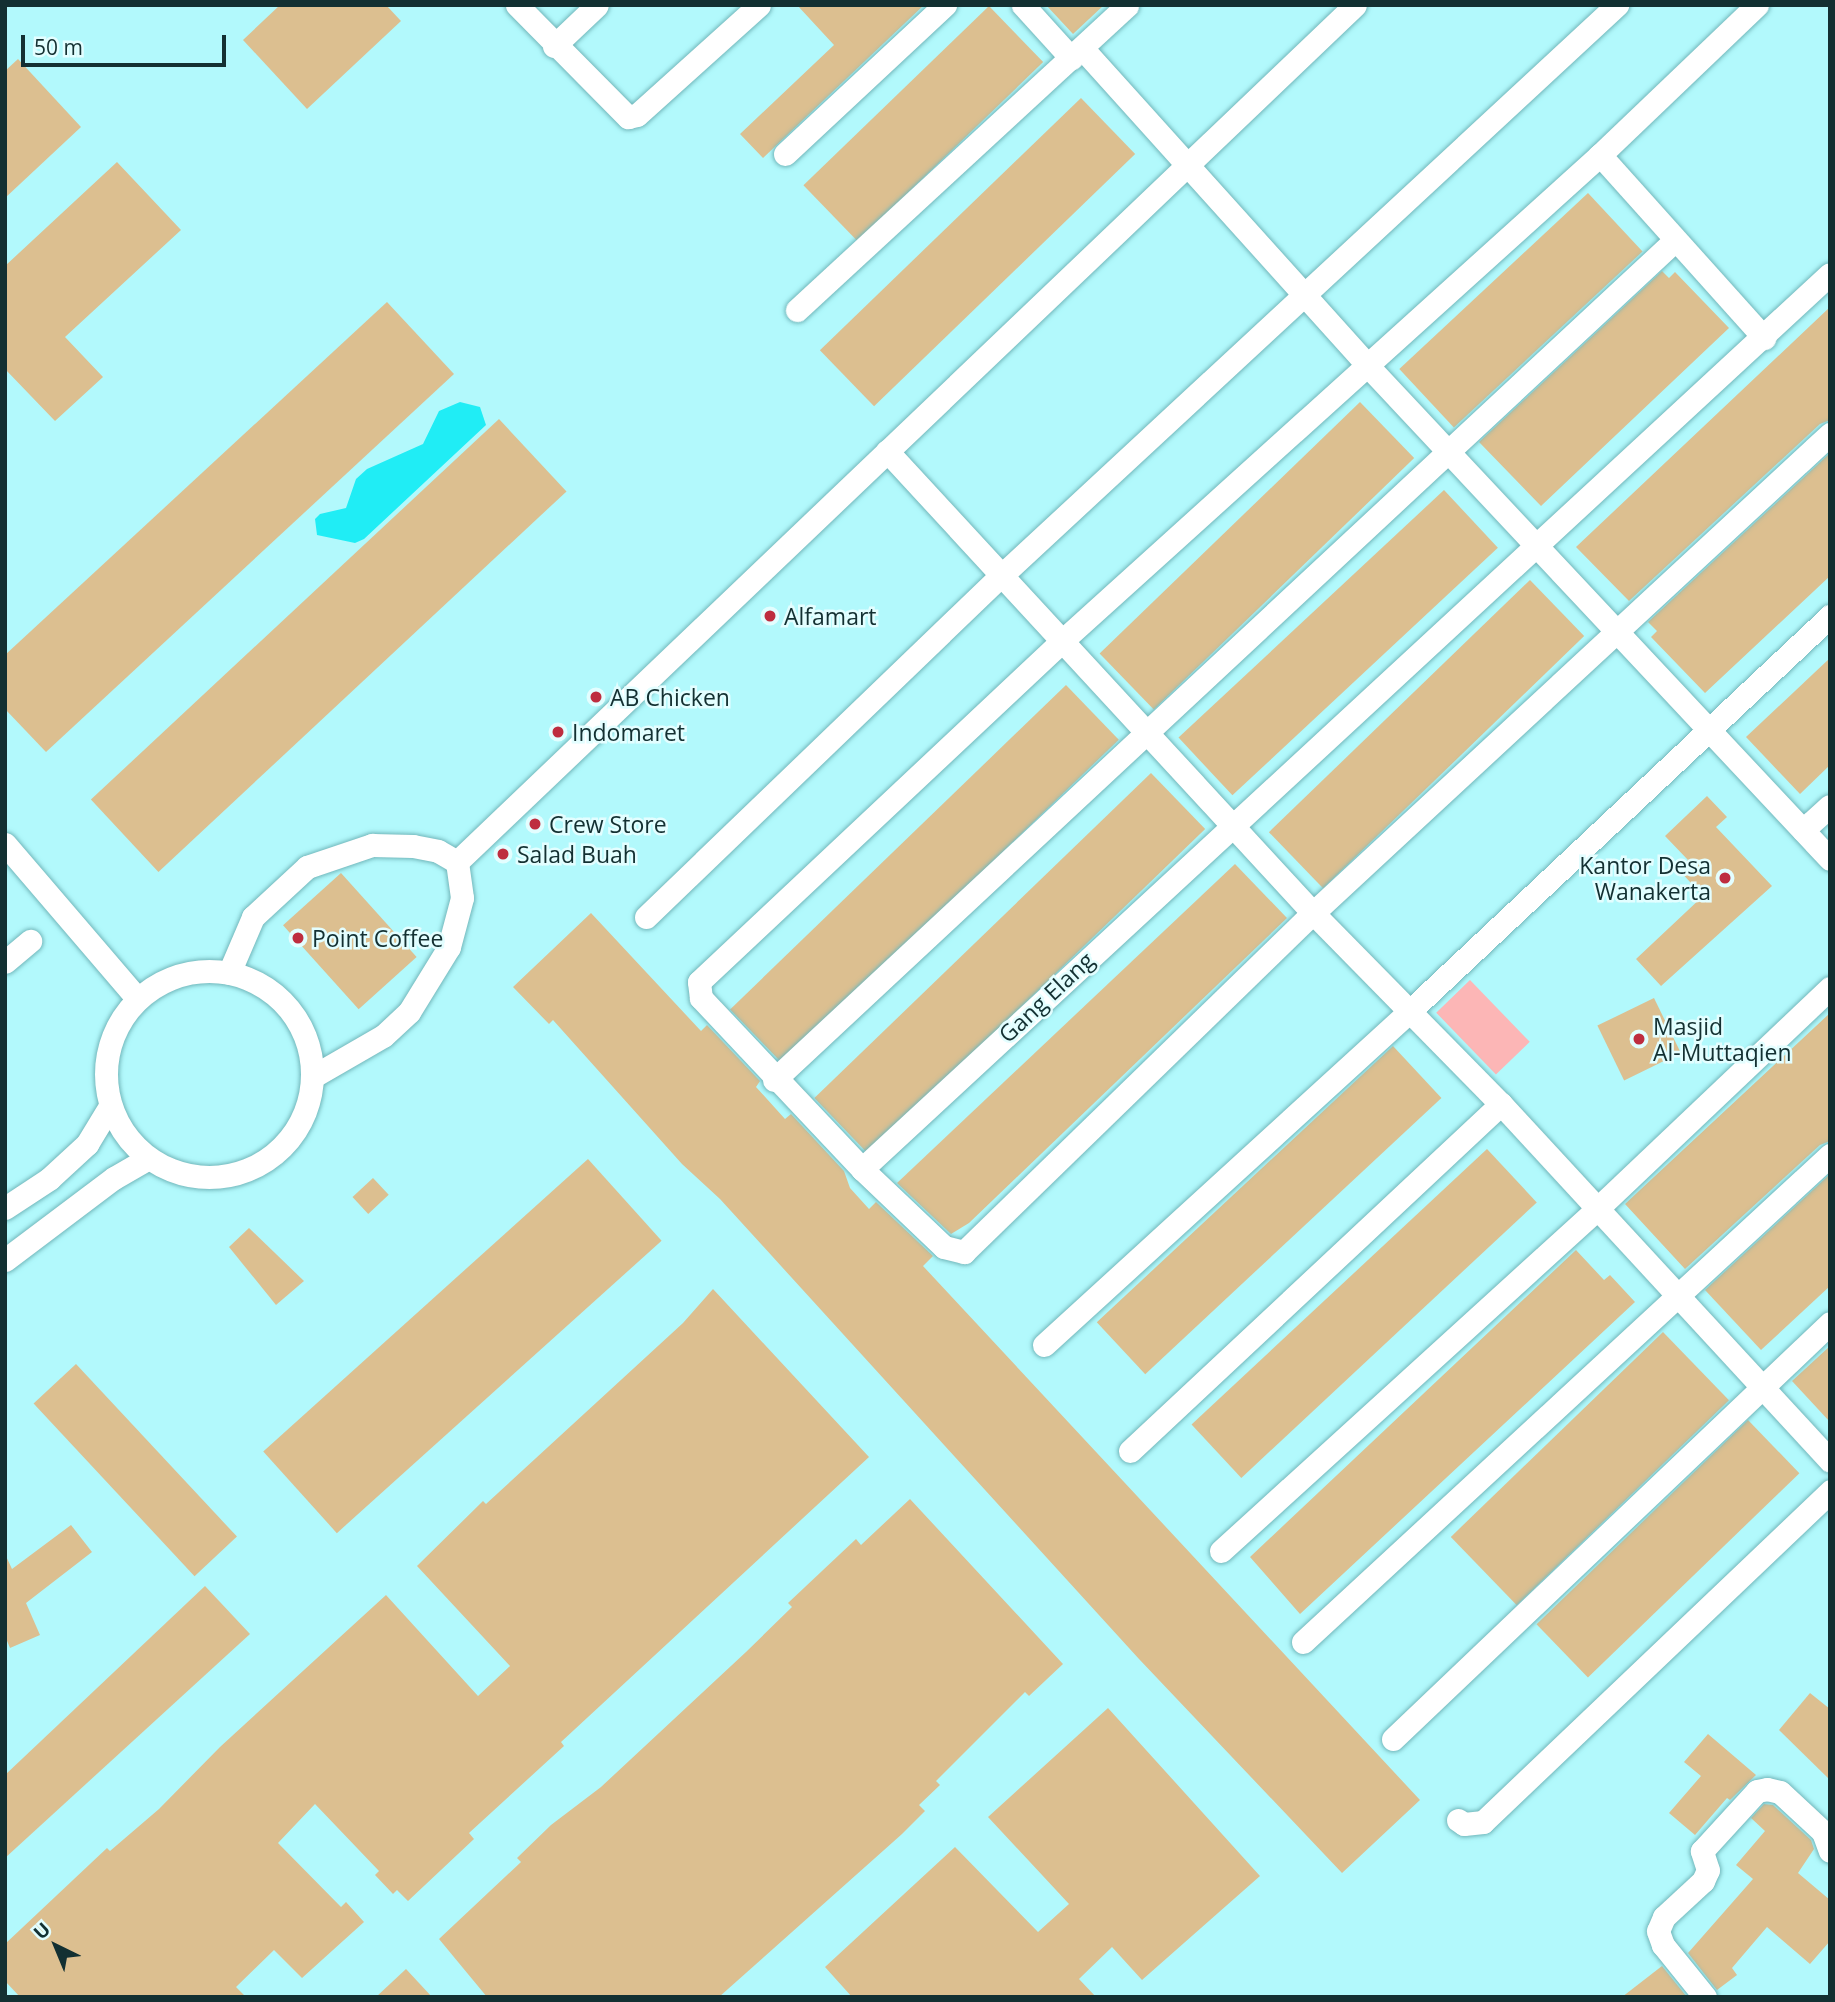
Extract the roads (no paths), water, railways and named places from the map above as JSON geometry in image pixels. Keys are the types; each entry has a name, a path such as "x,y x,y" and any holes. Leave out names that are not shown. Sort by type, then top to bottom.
{"street":[{"path":"517,5 554,46 628,117 637,115 759,5"},
{"path":"554,46 597,5"},
{"path":"785,154 945,5"},
{"path":"1023,5 1076,53 1187,165 1367,365 1619,633 1707,731 1830,859"},
{"path":"797,310 1127,5"},
{"path":"457,862 1355,5"},
{"path":"646,917 1002,575 1306,297 1617,5"},
{"path":"1756,5 1600,155 1062,641 699,982 701,998 774,1080 862,1169 944,1247 964,1252 1312,913 1619,633 1830,434"},
{"path":"1600,155 1674,241 1764,338"},
{"path":"774,1080 1674,241"},
{"name":"Gang Elang","path":"862,1169 1231,824 1539,547 1830,274"},
{"path":"887,450 1312,913 1412,1009 1681,1296 1759,1388 1830,1461"},
{"path":"1044,1345 1412,1009 1830,616"},
{"path":"1803,830 1830,806"},
{"path":"5,844 138,999"},
{"path":"229,973 253,917 307,867 372,845 413,846 438,851 457,862"},
{"path":"312,1077 383,1036 416,1001 449,947 462,898 457,862"},
{"path":"5,962 30,941"},
{"path":"229,973 257,982 280,999 298,1021 309,1048 312,1077 298,1126 282,1147 258,1165 232,1175 202,1178 174,1172 148,1158 125,1136 110,1106 105,1077 109,1048 120,1022 138,999 181,975 229,973"},
{"path":"1221,1551 1597,1209 1830,988"},
{"path":"1130,1451 1501,1104"},
{"path":"5,1208 49,1179 87,1144 110,1106"},
{"path":"1303,1642 1681,1296 1830,1155"},
{"path":"5,1260 104,1185 148,1158"},
{"path":"1393,1739 1830,1323"},
{"path":"1458,1820 1464,1824 1483,1822 1830,1492"},
{"path":"1705,1997 1663,1945 1658,1931 1664,1917 1703,1881 1708,1870 1702,1851 1757,1791 1767,1789 1780,1792 1824,1832 1830,1851"}],"water":[{"path":"460,402 480,407 486,425 364,539 355,543 317,535 315,519 320,514 346,508 356,479 367,469 423,444 439,411"}],"place":[{"name":"Alfamart","path":"770,616"},
{"name":"AB Chicken","path":"596,697"},
{"name":"Indomaret","path":"558,732"},
{"name":"Crew Store","path":"535,824"},
{"name":"Salad Buah","path":"503,854"},
{"name":"Kantor Desa Wanakerta","path":"1725,878"},
{"name":"Point Coffee","path":"298,938"},
{"name":"Masjid Al-Muttaqien","path":"1639,1039"}]}
